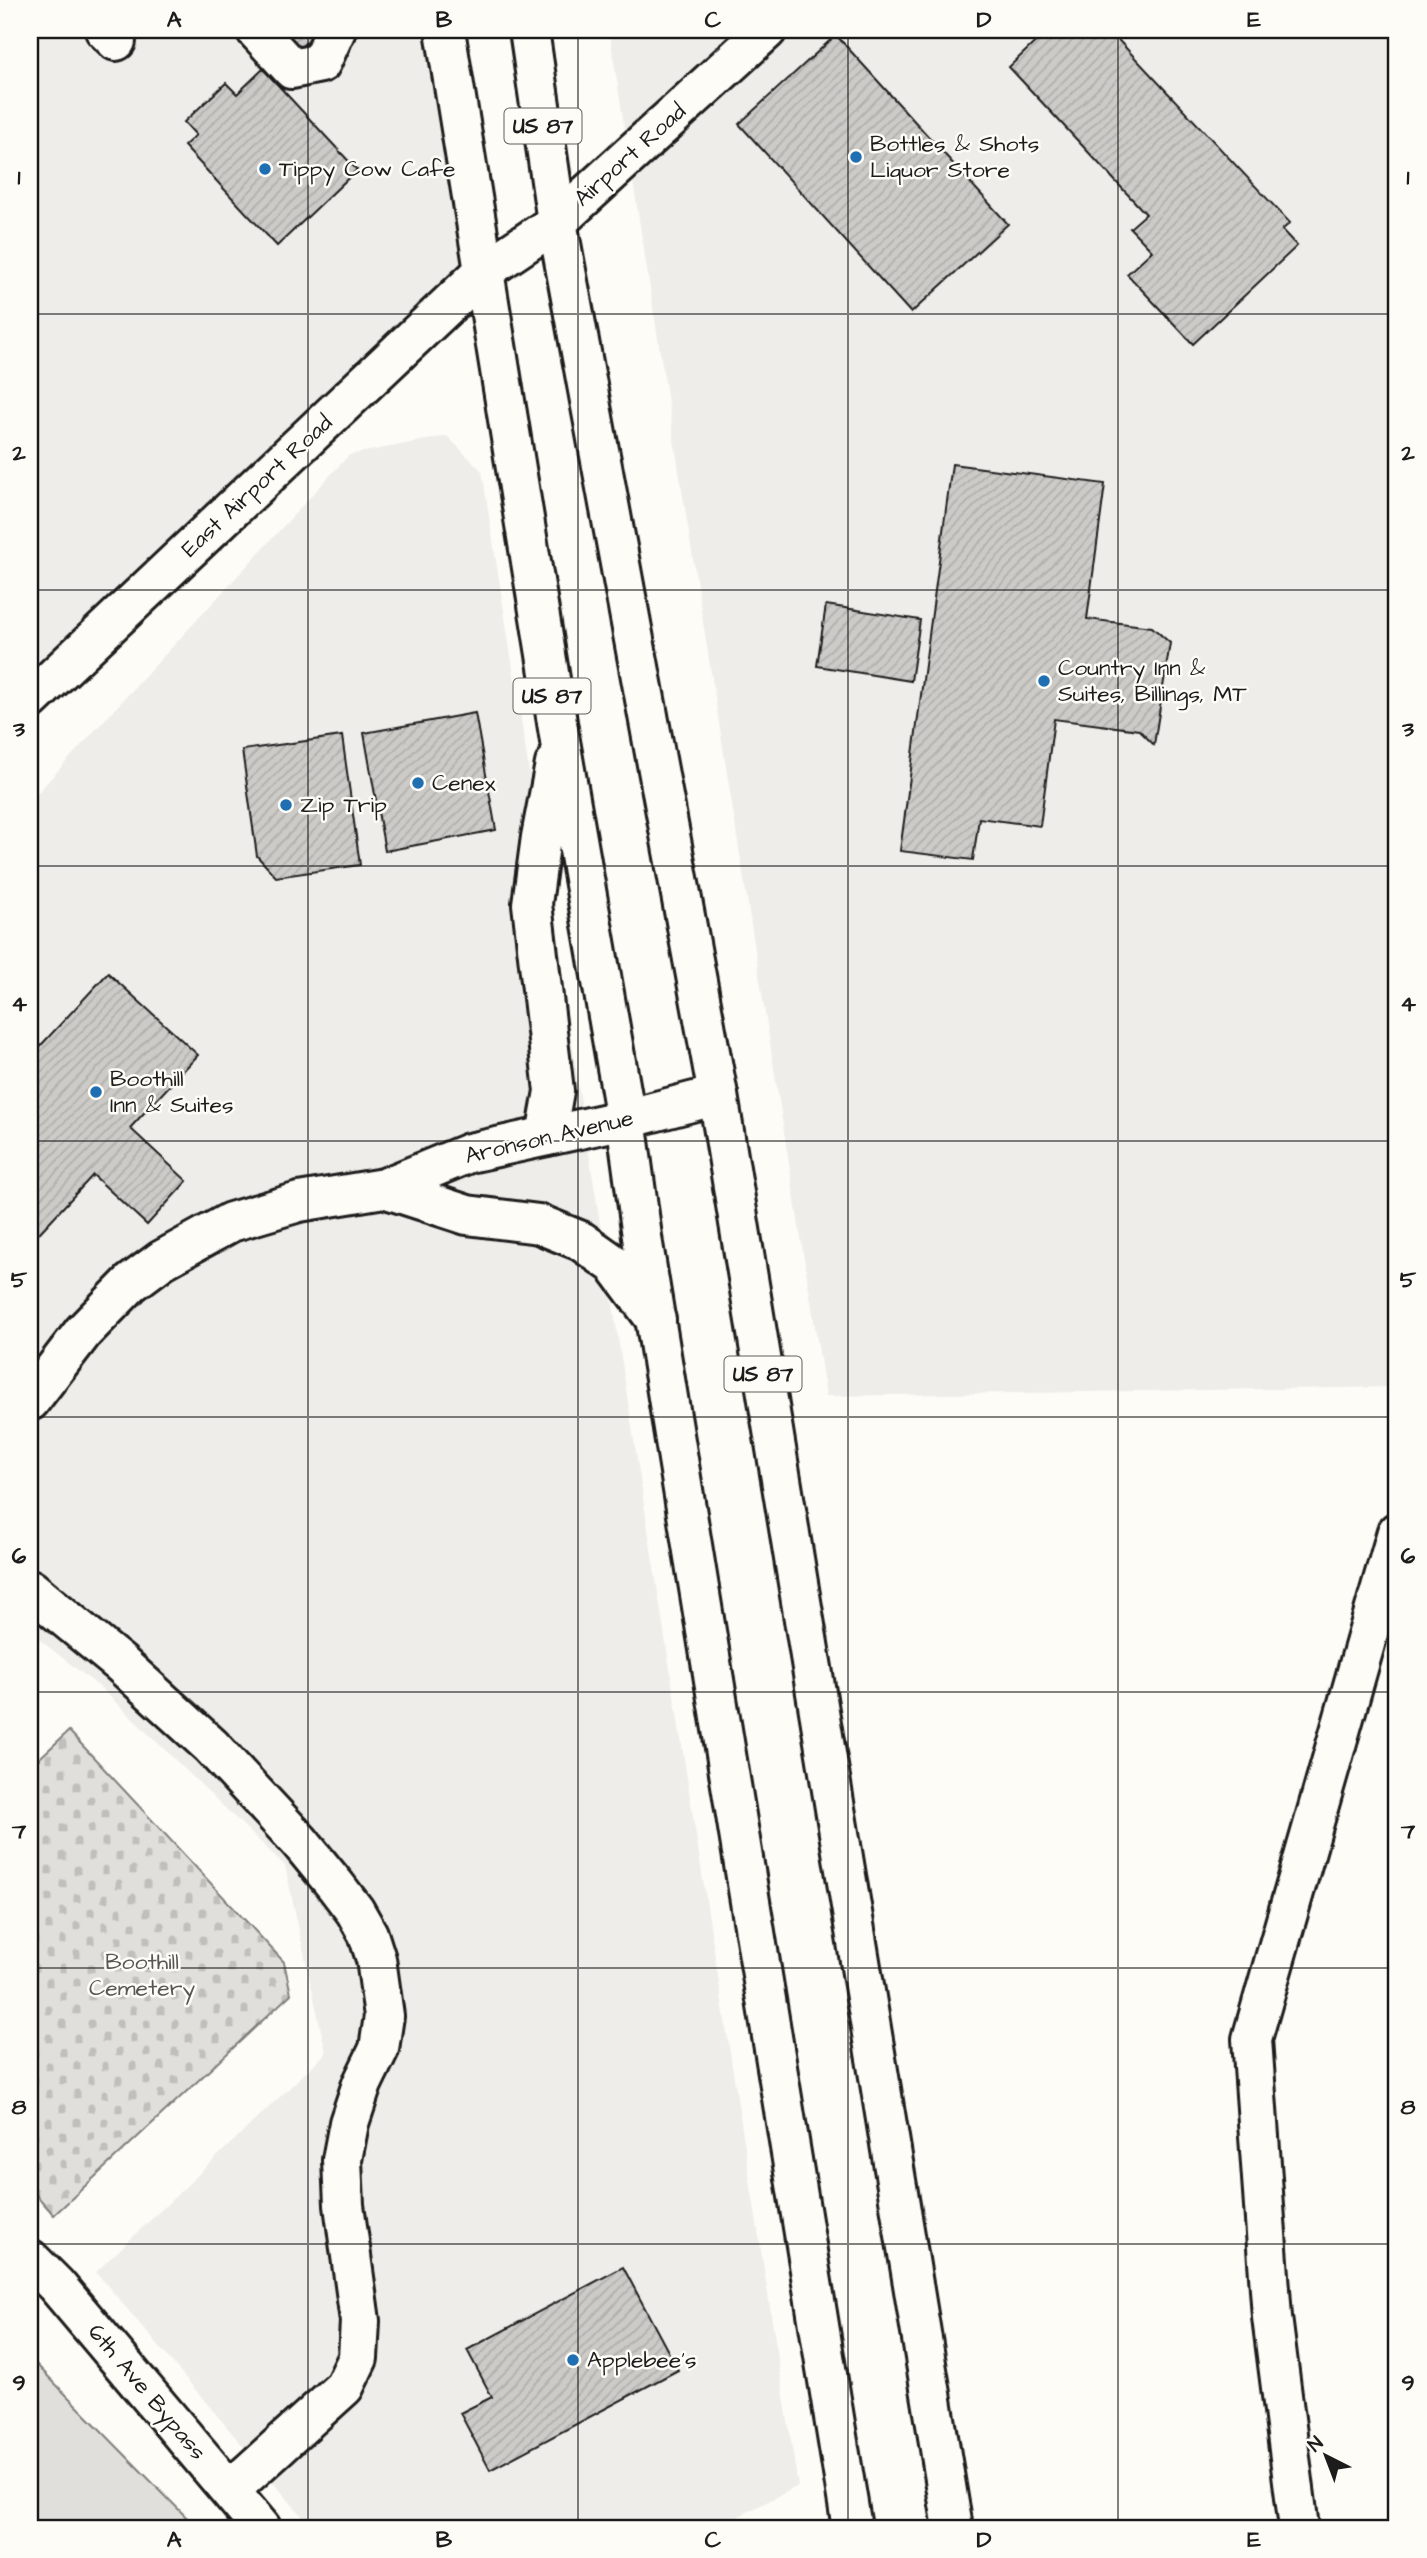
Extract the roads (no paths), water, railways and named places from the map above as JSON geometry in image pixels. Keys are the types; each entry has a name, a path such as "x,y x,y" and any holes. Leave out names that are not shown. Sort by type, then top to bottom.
{"main road":[{"path":"256,30 292,69 321,63 335,30"},
{"name":"US 87","path":"445,30 560,741 626,1119 656,1320 852,2528"},
{"name":"US 87","path":"529,30 557,222 718,1095 953,2528"},
{"name":"Airport Road","path":"484,271 557,222 767,30"},
{"name":"East Airport Road","path":"30,700 484,271"},
{"path":"545,1136 554,1091 533,904 541,837 560,741"},
{"name":"Aronson Avenue","path":"30,1401 83,1332 131,1283 162,1260 231,1222 299,1202 384,1188 469,1153 626,1119 718,1095"},
{"name":"Aronson Avenue","path":"384,1188 467,1215 539,1224 581,1241 615,1265 656,1320"},
{"path":"1299,2528 1272,2317 1252,2039 1397,1532"},
{"path":"30,1589 120,1663 211,1746 300,1842 336,1886 368,1934 376,1959 384,2016 379,2049 362,2084 349,2123 342,2160 344,2205 360,2321 358,2358 344,2387 230,2490"},
{"name":"6th Ave Bypass","path":"30,2259 56,2285 261,2528"}],"place":[{"name":"Bottles & Shots Liquor Store","path":"856,157"},
{"name":"Tippy Cow Cafe","path":"265,169"},
{"name":"Country Inn & Suites, Billings, MT","path":"1044,681"},
{"name":"Cenex","path":"418,783"},
{"name":"Zip Trip","path":"286,805"},
{"name":"Boothill Inn & Suites","path":"96,1092"},
{"name":"Applebee's","path":"573,2360"}],"park label":[{"name":"Boothill Cemetery","path":"142,1975"}]}
